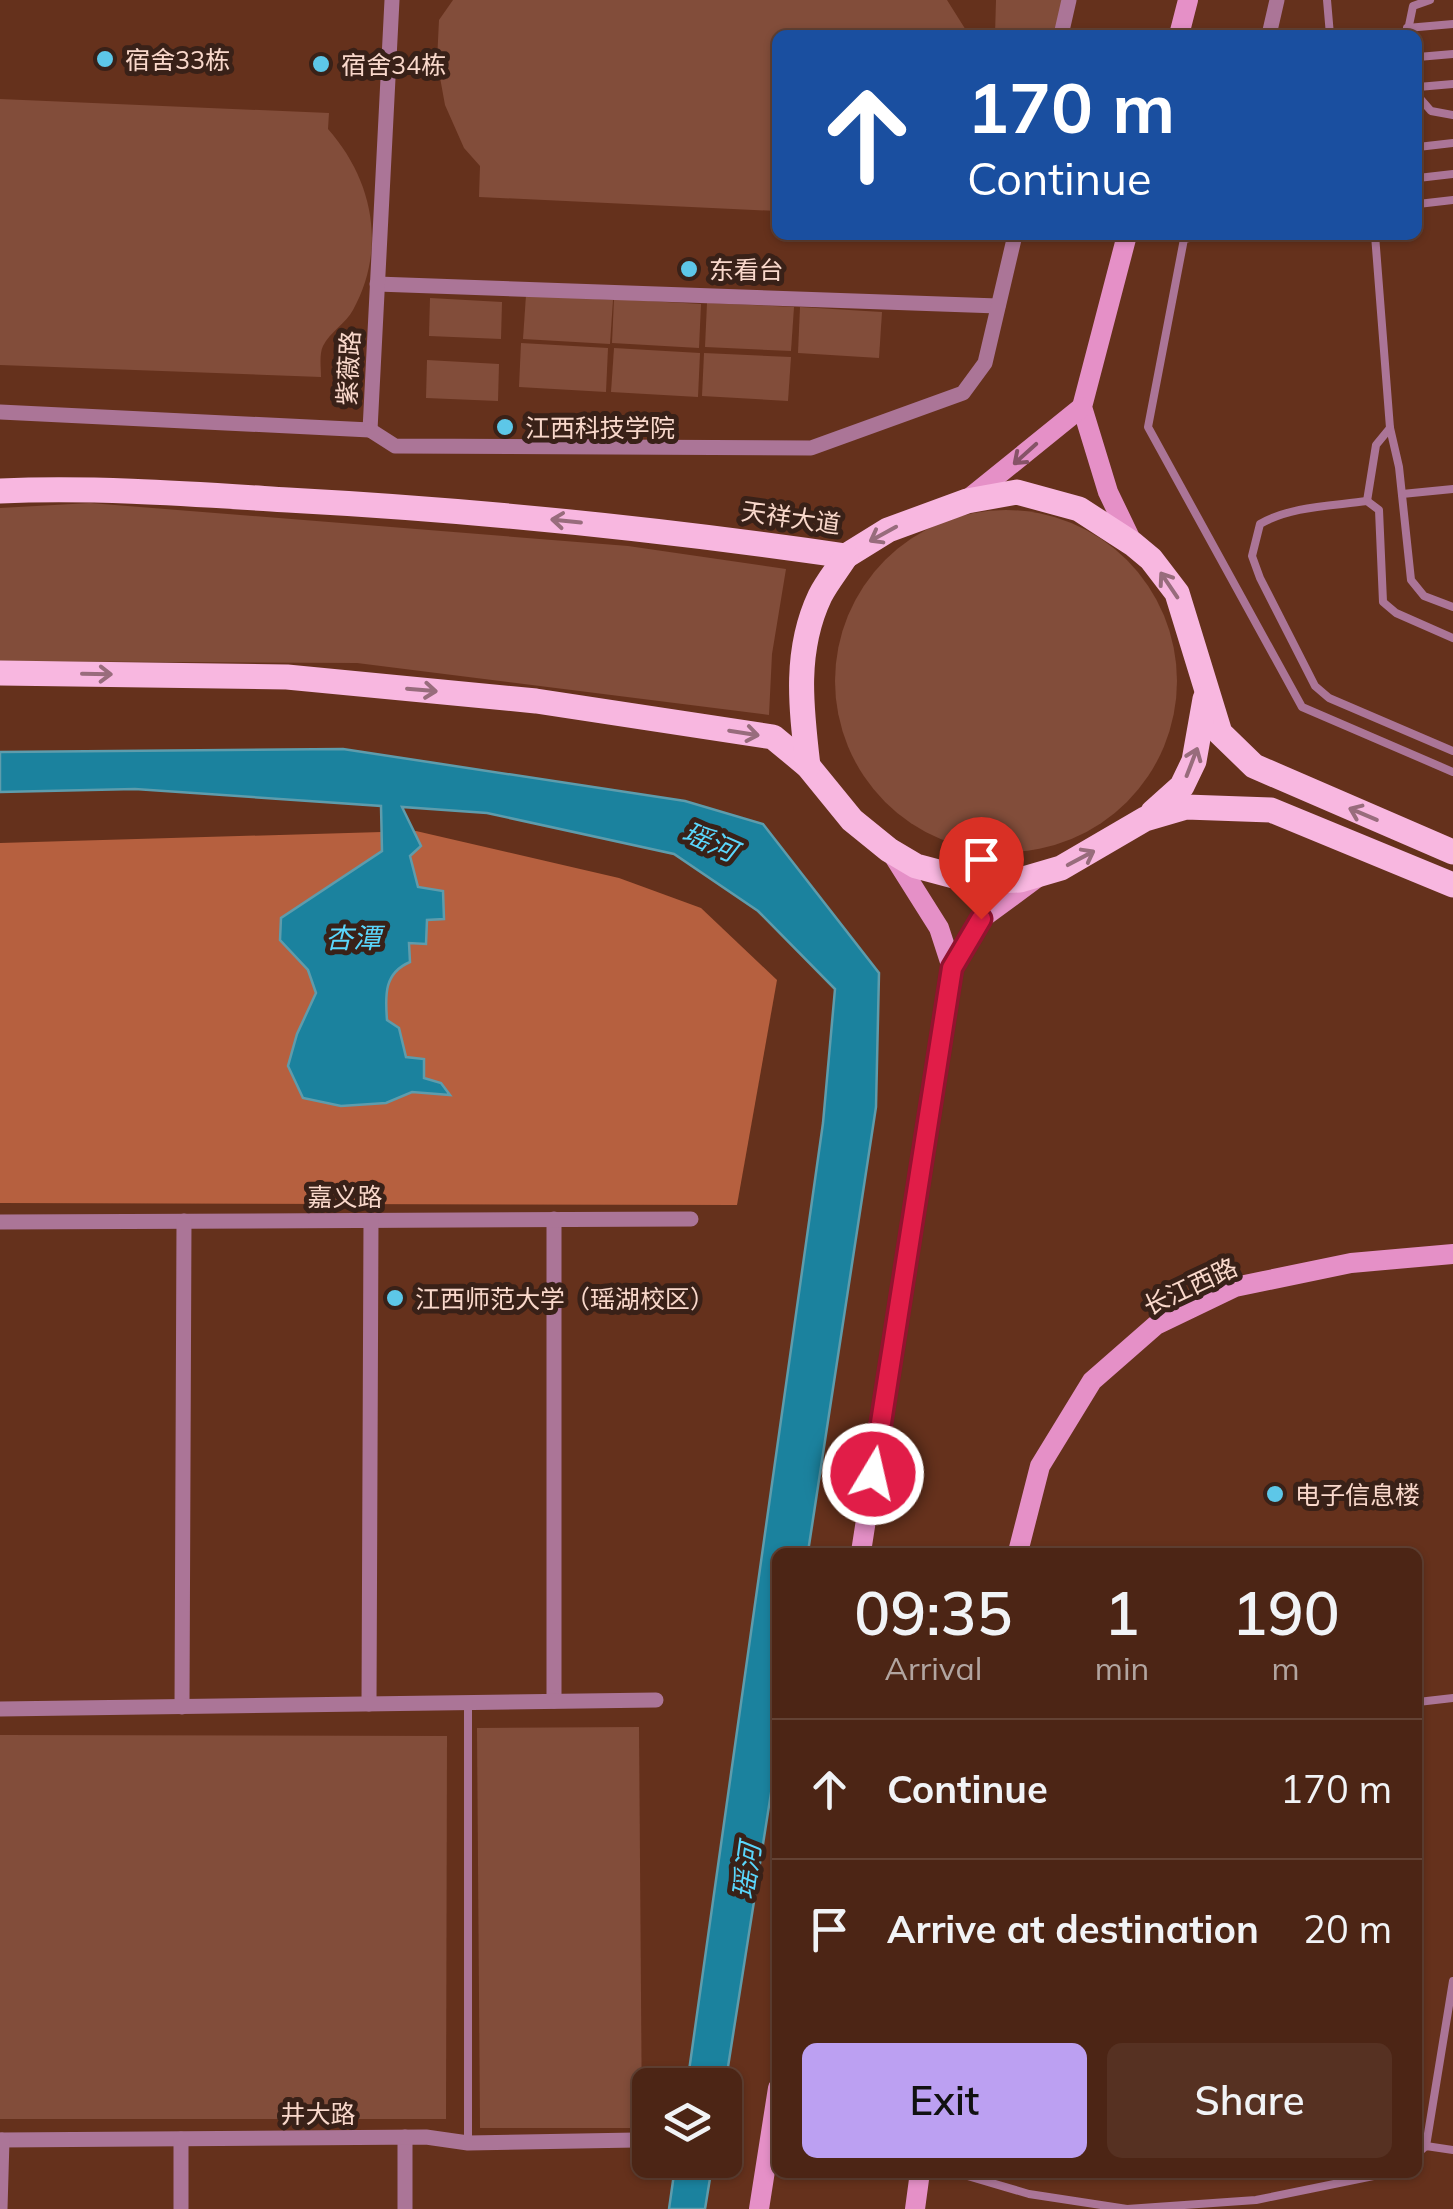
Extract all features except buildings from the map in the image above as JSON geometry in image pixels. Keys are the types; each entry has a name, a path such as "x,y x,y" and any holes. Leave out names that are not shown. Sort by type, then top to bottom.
{"main road":[{"name":"天祥大道","path":"0,491 78,488 439,508 690,533 846,556 888,530 967,501 1017,492 1079,510 1151,559 1177,592 1220,733 1254,766 1453,852"},
{"path":"808,766 800,697 802,654 820,596 846,556"},
{"path":"0,673 286,678 536,701 773,737 808,766 852,820 889,850 916,866 976,882 1020,880 1062,868 1145,819 1182,786 1194,761 1206,688"},
{"path":"1145,819 1186,807 1271,810 1453,885"}],"street":[{"name":"紫薇路","path":"0,412 370,430 392,0"},
{"path":"1062,30 1069,0"},
{"path":"1180,30 1188,0"},
{"path":"1270,30 1277,0"},
{"path":"370,430 395,446 811,448 963,392 985,363 1014,240"},
{"path":"1126,240 1082,407 1108,492 1133,544"},
{"path":"377,284 998,306"},
{"path":"967,501 1082,407"},
{"path":"889,850 939,928 952,968"},
{"path":"862,1548 952,968 981,919 1043,874"},
{"name":"嘉义路","path":"0,1222 691,1218"},
{"path":"369,1704 371,1220"},
{"path":"554,1220 554,1701"},
{"path":"182,1707 184,1222"},
{"name":"长江西路","path":"1019,1548 1040,1466 1092,1381 1156,1325 1235,1286 1351,1262 1453,1254"},
{"path":"0,1709 656,1700"},
{"path":"759,2209 772,2126"},
{"path":"404,2138 405,2209"},
{"path":"181,2139 181,2209"},
{"path":"0,2209 1,2140"},
{"name":"井大路","path":"1,2140 632,2140"},
{"path":"914,2209 919,2178"}],"lane":[{"path":"1327,0 1330,30"},
{"path":"1407,30 1413,6 1430,0"},
{"path":"1418,30 1453,24"},
{"path":"1422,57 1453,54"},
{"path":"1422,87 1453,84"},
{"path":"1422,101 1431,111 1453,116"},
{"path":"1422,146 1453,143"},
{"path":"1422,178 1453,174"},
{"path":"1422,204 1453,200"},
{"path":"1184,240 1148,427 1302,707 1453,772"},
{"path":"1375,240 1390,428 1411,580 1424,596 1453,608"},
{"path":"1367,501 1376,445 1390,428"},
{"path":"1402,494 1453,489"},
{"path":"1453,638 1382,602 1380,510 1367,501 1274,516 1260,524 1252,556 1316,686 1328,698 1453,752"},
{"path":"1422,1702 1453,1698"},
{"path":"468,1702 468,2142"},
{"path":"1422,2150 1426,2146 1453,1981"},
{"path":"1426,2146 1453,2150"},
{"path":"974,2178 1029,2194 1127,2209 1256,2200 1364,2178"}],"shaded area":[{"path":"453,0 947,0 966,30 772,30 772,211 479,197 480,166 464,148 445,105 437,61 439,20"},
{"path":"996,0 1066,0 1059,30 995,30"},
{"path":"0,99 329,113 328,129 356,170 365,192 372,239 364,287 353,310 322,349 321,377 0,365"},
{"path":"526,295 613,300 610,344 523,339"},
{"path":"430,298 502,302 501,339 429,336"},
{"path":"614,299 701,304 699,348 612,343"},
{"path":"707,303 794,307 791,351 705,347"},
{"path":"800,307 882,312 879,358 798,353"},
{"path":"521,343 608,348 606,392 519,387"},
{"path":"614,348 700,353 698,397 611,392"},
{"path":"704,353 791,357 788,401 702,396"},
{"path":"427,360 499,364 498,401 426,398"},
{"path":"90,503 628,546 786,569 772,654 769,715 357,663 0,661 0,508"},
{"path":"1006,510 1071,523 1101,539 1127,560 1148,586 1164,616 1177,681 1164,746 1148,776 1127,802 1101,823 1071,839 1006,852 941,839 911,823 885,802 864,776 848,746 835,681 848,616 864,586 885,560 911,539 941,523"},
{"path":"416,831 619,878 701,908 777,980 737,1205 0,1203 0,843"},
{"path":"639,1727 642,2068 632,2068 632,2128 480,2128 477,1728"},
{"path":"0,1735 447,1736 446,2119 0,2119"}],"water":[{"path":"343,749 685,801 763,824 879,973 876,1107 809,1548 772,1548 772,1787 728,2068 689,2068 823,1123 835,989 758,911 674,854 487,813 402,807 421,846 410,856 418,887 443,891 444,919 427,920 426,944 409,943 410,962 395,972 388,986 387,1020 399,1028 406,1057 424,1059 424,1078 441,1083 450,1095 412,1092 386,1103 341,1106 303,1098 288,1066 297,1034 316,993 308,970 280,940 281,918 382,851 381,806 135,789 0,792 0,752"},
{"path":"673,2178 710,2178 705,2209 669,2209"}],"place":[{"name":"宿舍33栋","path":"105,59"},
{"name":"宿舍34栋","path":"321,64"},
{"name":"东看台","path":"689,269"},
{"name":"江西科技学院","path":"505,427"},
{"name":"江西师范大学（瑶湖校区）","path":"395,1298"},
{"name":"电子信息楼","path":"1275,1494"}],"route":[{"path":"873,1474 952,968 981,919"}],"water label":[{"name":"瑶河","path":"710,841"},
{"name":"杏潭","path":"353,937"},
{"name":"瑶河","path":"746,1871"}]}
